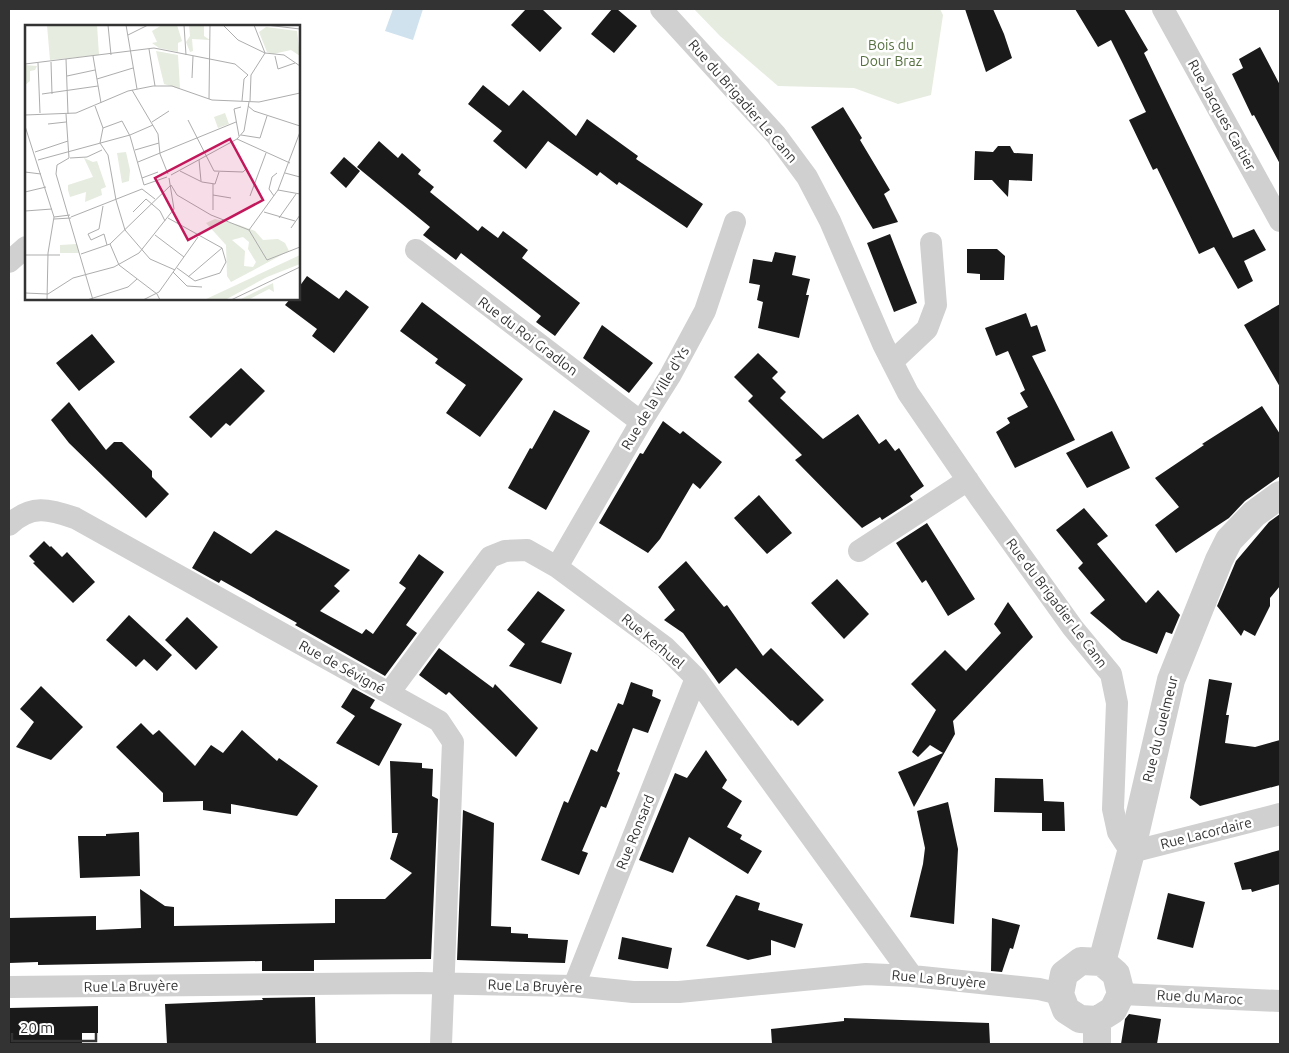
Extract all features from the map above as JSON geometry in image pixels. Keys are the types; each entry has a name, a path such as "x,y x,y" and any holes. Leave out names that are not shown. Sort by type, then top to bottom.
{"street":[{"name":"Rue du Brigadier Le Cann","path":"661,9 776,135 807,177 830,221 883,344 908,392 1073,628 1110,674 1117,702 1113,809 1118,832 1131,852"},
{"name":"Rue Jacques Cartier","path":"1163,9 1280,221"},
{"name":"Rue de la Ville d'Ys","path":"557,567 640,422 670,376 705,311 735,222"},
{"path":"892,362 927,329 936,305 931,243"},
{"path":"9,262 25,248"},
{"name":"Rue du Roi Gradlon","path":"416,250 640,422"},
{"path":"859,551 968,480"},
{"name":"Rue du Guelmeur","path":"1102,962 1131,852 1171,680 1219,560 1229,540 1254,514 1280,495"},
{"name":"Rue de Sévigné","path":"9,525 17,517 31,511 51,510 75,518 439,721 453,742 441,1044"},
{"name":"Rue Kerhuel","path":"389,693 490,557 505,550 527,550 557,567 665,647 696,678 912,976"},
{"name":"Rue Ronsard","path":"574,986 696,678"},
{"name":"Rue Lacordaire","path":"1131,852 1280,814"},
{"path":"1081,961 1102,962 1116,974 1121,994 1113,1010 1097,1032 1066,1010 1060,994 1064,974 1081,961"},
{"name":"Rue La Bruyère","path":"9,987 444,983 574,986 633,992 680,992 866,974 912,976 1039,989 1060,994"},
{"name":"Rue du Maroc","path":"1121,994 1280,1001"}],"green space":[{"name":"Bois du Dour Braz","path":"694,9 940,9 943,15 931,95 898,104 854,88 778,86 720,36"}],"water":[{"path":"393,9 423,9 413,40 385,31"}],"building":[{"path":"526,9 542,9 562,28 540,52 511,25"},
{"path":"612,9 617,9 637,26 614,53 591,34"},
{"path":"965,9 993,9 1012,58 986,72"},
{"path":"1075,9 1124,9 1148,50 1144,53 1233,238 1254,229 1266,250 1244,261 1253,281 1238,289 1214,247 1199,254 1157,168 1153,170 1129,120 1146,112 1111,40 1098,47"},
{"path":"1260,47 1280,85 1280,164 1254,115 1252,116 1232,74 1243,68 1239,59"},
{"path":"483,85 509,106 523,90 576,136 587,119 638,156 636,159 703,204 687,228 619,182 617,185 600,172 597,176 548,141 526,169 493,141 502,131 468,104"},
{"path":"843,107 890,190 884,194 898,222 873,229 811,127"},
{"path":"379,141 398,158 402,153 421,170 418,174 434,187 430,192 478,231 482,226 498,238 503,231 528,250 522,258 580,303 555,336 536,322 541,316 461,253 456,260 423,235 430,227 357,167"},
{"path":"998,146 1010,146 1014,153 1033,154 1032,181 1009,180 1008,197 992,180 974,180 975,151 993,152"},
{"path":"344,157 360,171 346,188 330,173"},
{"path":"890,234 917,303 894,312 867,243"},
{"path":"967,249 997,249 1005,256 1004,280 980,280 980,274 967,273"},
{"path":"775,252 796,256 792,275 810,279 806,295 809,295 799,338 758,328 763,302 757,300 760,285 749,283 753,259 772,262"},
{"path":"307,276 339,299 346,290 369,307 334,353 312,336 317,329 285,305 289,300 300,300 300,286"},
{"path":"422,302 523,379 480,437 446,413 466,385 435,363 438,359 400,331"},
{"path":"1280,304 1280,387 1244,325"},
{"path":"1026,313 1031,327 1037,325 1046,351 1032,356 1075,440 1015,468 996,432 1010,423 1007,418 1028,407 1020,393 1025,390 1008,351 996,356 985,328"},
{"path":"602,325 653,363 629,393 583,358"},
{"path":"92,334 115,362 79,391 56,363"},
{"path":"758,353 778,372 772,378 786,392 780,398 823,439 858,414 879,444 886,439 895,451 899,448 924,486 910,496 913,500 882,520 880,517 862,528 795,460 802,455 748,401 753,396 734,377"},
{"path":"241,368 265,391 230,426 226,423 211,438 189,417"},
{"path":"69,402 106,450 114,442 122,442 152,471 152,477 169,494 146,518 69,443 51,420"},
{"path":"1262,406 1280,434 1280,476 1245,501 1229,518 1176,553 1155,525 1179,507 1155,478 1204,445 1202,444"},
{"path":"554,410 590,431 546,510 508,488"},
{"path":"663,421 680,434 683,431 722,462 700,489 693,483 660,539 648,553 599,523 640,453 643,454"},
{"path":"1112,431 1130,468 1087,488 1066,453"},
{"path":"759,495 792,533 767,554 734,518"},
{"path":"1084,508 1108,536 1097,544 1146,603 1158,590 1180,615 1172,634 1166,632 1157,654 1122,640 1090,613 1105,600 1078,568 1083,563 1056,530"},
{"path":"1280,514 1280,586 1270,598 1270,606 1255,636 1244,630 1241,636 1217,606 1236,561 1269,522"},
{"path":"927,523 975,599 948,616 926,580 922,583 896,543"},
{"path":"276,530 350,570 334,586 340,591 320,611 362,634 366,629 373,634 406,588 399,583 419,554 444,572 406,625 417,633 385,676 221,580 219,583 192,568 214,531 251,554"},
{"path":"44,541 62,557 67,552 95,582 73,603 33,563 35,562 29,556"},
{"path":"686,561 724,607 727,605 763,656 771,648 824,700 798,726 736,668 719,684 683,633 664,620 675,610 658,587"},
{"path":"837,579 869,614 844,639 811,603"},
{"path":"538,591 565,610 541,642 572,653 561,684 509,666 525,644 507,630"},
{"path":"1008,602 1033,637 953,721 955,734 914,807 898,772 943,753 930,745 918,757 912,752 936,710 911,684 945,650 966,671 1001,633 994,624"},
{"path":"129,615 172,655 157,671 144,659 136,667 106,640"},
{"path":"187,617 218,647 196,670 165,640"},
{"path":"439,648 493,688 495,684 538,728 516,757 449,692 446,695 419,675"},
{"path":"1209,679 1232,683 1226,715 1229,715 1225,743 1255,747 1280,740 1280,785 1200,806 1190,798"},
{"path":"631,682 653,690 652,696 661,700 648,733 633,728 617,771 620,773 606,808 601,806 582,851 588,853 579,875 541,860 564,801 568,803 591,749 597,752 618,703 623,705"},
{"path":"41,686 83,727 51,760 16,747 34,722 20,709"},
{"path":"353,688 375,700 370,708 402,724 379,766 336,743 355,716 341,707"},
{"path":"141,723 153,735 159,730 195,766 211,745 223,753 242,730 277,761 279,758 318,786 297,816 231,804 231,814 203,810 203,801 163,802 163,793 116,747"},
{"path":"706,750 727,780 722,788 742,801 727,827 742,835 740,839 762,851 748,874 689,837 673,873 639,860 675,773 687,778"},
{"path":"390,761 422,763 422,768 433,769 432,796 438,799 431,959 314,960 314,971 262,971 262,961 38,965 38,962 9,963 9,918 96,916 96,930 141,928 140,889 165,906 174,907 174,926 335,923 335,899 385,899 412,873 390,859 398,833 392,833"},
{"path":"995,778 1043,779 1044,801 1064,802 1065,831 1042,831 1042,813 994,812"},
{"path":"948,802 958,849 954,924 910,917 925,848 917,811"},
{"path":"463,810 494,823 491,926 511,927 511,933 528,934 528,938 568,940 565,963 457,960"},
{"path":"139,832 140,876 80,878 78,836 106,836 106,834"},
{"path":"1280,850 1280,884 1252,892 1251,889 1242,890 1234,863"},
{"path":"1168,893 1205,902 1193,948 1157,939"},
{"path":"736,895 760,903 758,910 803,924 795,948 771,940 771,955 748,960 706,946"},
{"path":"992,918 1020,925 1013,949 1010,948 1002,972 991,971"},
{"path":"622,937 672,948 668,969 618,959"},
{"path":"315,997 316,1044 167,1044 165,1004"},
{"path":"98,1006 98,1033 82,1033 82,1044 9,1044 9,1008"},
{"path":"1129,1014 1161,1019 1157,1044 1121,1044 1125,1019"},
{"path":"844,1018 989,1023 990,1044 772,1044 771,1029 844,1021"}]}
